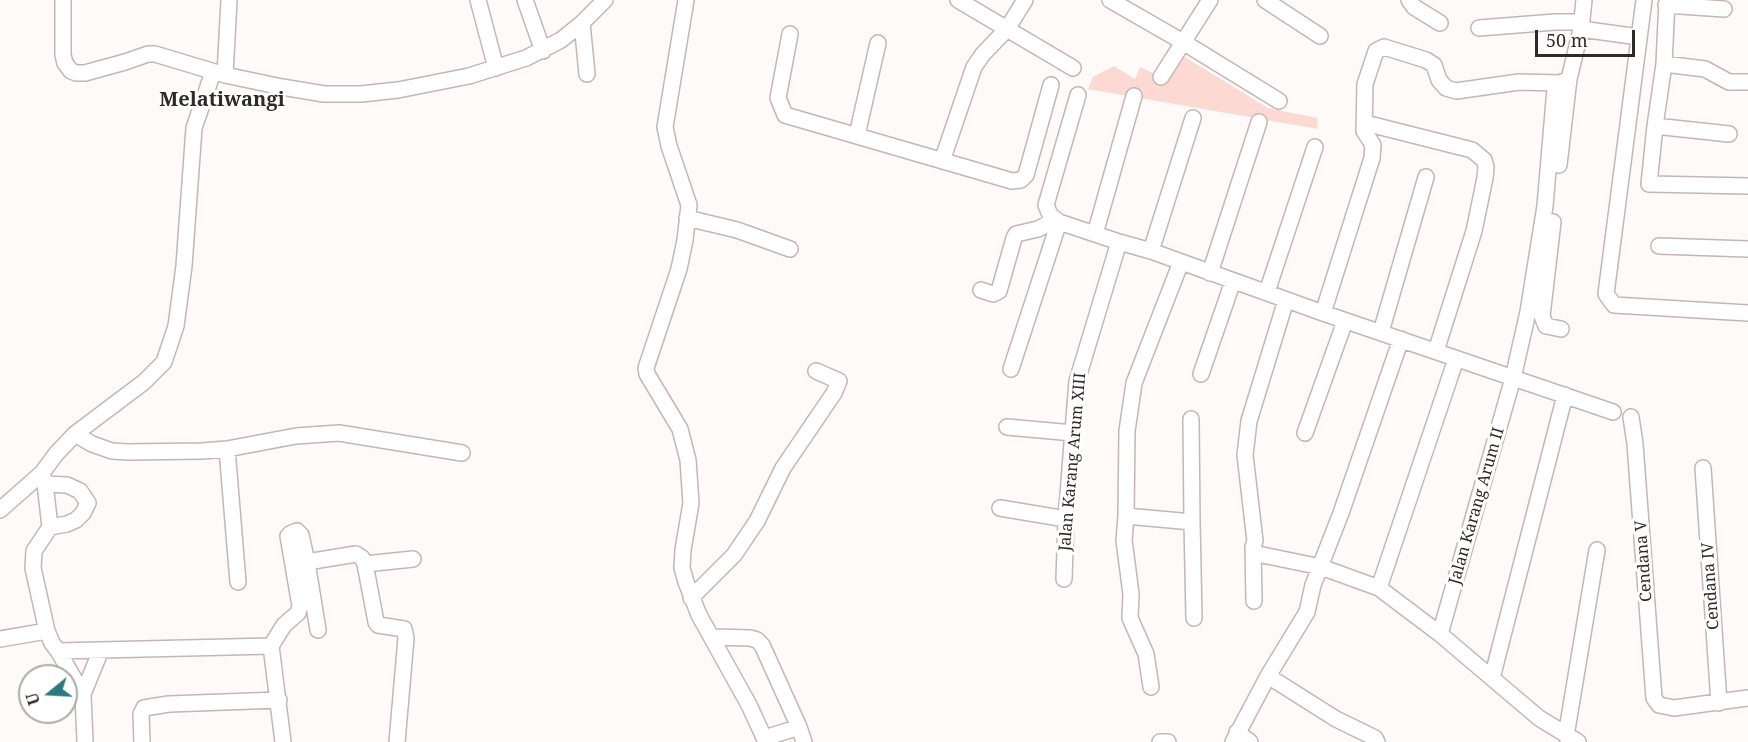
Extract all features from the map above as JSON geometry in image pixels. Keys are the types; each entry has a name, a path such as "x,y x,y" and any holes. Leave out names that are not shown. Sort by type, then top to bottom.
{"street":[{"path":"63,0 62,44 65,63 76,74 155,54 219,73 324,94 361,94 398,90 469,76 526,58 561,40 605,0"},
{"path":"4,501 43,479 56,454 75,434 144,382 164,362 176,326 194,128 219,73 230,0"},
{"path":"478,0 496,68"},
{"path":"525,0 543,51"},
{"path":"686,0 665,126 688,212 685,240 679,269 646,368 647,374 680,429 688,460 691,503 682,568 691,598 765,740 799,727"},
{"path":"958,0 1073,68"},
{"path":"942,161 974,67 1007,29 1025,0"},
{"path":"1110,0 1279,101"},
{"path":"1161,77 1210,0"},
{"path":"1265,0 1320,36"},
{"path":"1408,0 1414,7 1440,23"},
{"path":"1561,329 1546,326 1542,316 1564,81 1581,26 1584,0"},
{"path":"1644,0 1606,294 1614,305 1748,313"},
{"path":"1724,9 1666,3 1664,64 1649,184 1748,186"},
{"path":"1479,28 1555,22 1639,37"},
{"path":"582,23 586,74"},
{"path":"790,34 778,98 785,115 1012,182 1026,175 1051,85"},
{"path":"857,135 878,43"},
{"path":"1323,313 1372,158 1373,145 1364,131 1365,84 1376,51 1384,47 1426,60 1434,65 1439,80 1446,88 1456,91 1519,82 1564,81"},
{"path":"1664,64 1705,69 1729,82 1748,82"},
{"name":"Jalan Karang Arum II","path":"1440,633 1513,378 1528,312 1542,230 1556,89 1564,81"},
{"path":"1078,95 1046,205 1050,215 1057,221 1119,243 1152,251 1345,321 1613,412"},
{"path":"1095,234 1134,96"},
{"path":"1152,251 1193,117"},
{"path":"1210,273 1259,122"},
{"path":"1365,123 1472,150 1484,160 1485,178 1474,231 1436,351"},
{"path":"1655,126 1729,134"},
{"path":"1267,292 1316,147"},
{"path":"1381,332 1426,177"},
{"path":"688,212 790,249"},
{"path":"981,290 993,294 999,291 1016,234 1038,229 1057,221"},
{"path":"1011,369 1057,221"},
{"name":"Jalan Karang Arum XIII","path":"1064,579 1066,519 1077,381 1119,243"},
{"path":"1659,246 1748,249"},
{"path":"1151,687 1146,654 1130,618 1131,594 1124,540 1127,431 1134,383 1181,262"},
{"path":"1201,374 1233,281"},
{"path":"1254,601 1254,541 1245,455 1249,421 1286,300"},
{"path":"1305,433 1345,321"},
{"path":"1250,742 1235,737 1268,676 1304,620 1313,585 1322,567 1401,339"},
{"path":"1379,588 1456,359"},
{"path":"691,598 734,555 757,521 783,468 834,393 839,381 816,371"},
{"path":"1492,678 1565,395"},
{"name":"Cendana V","path":"1631,417 1654,698 1659,705 1674,708 1719,703"},
{"path":"1191,418 1194,618"},
{"path":"1007,427 1074,434"},
{"path":"75,434 92,444 112,451 202,451 227,449 296,436 339,434 462,453"},
{"path":"227,449 238,582"},
{"name":"Cendana IV","path":"1703,468 1719,703"},
{"path":"43,479 50,527 34,551 33,568 46,631 82,693 85,742"},
{"path":"43,479 80,491 88,503 76,520 50,527"},
{"path":"1000,508 1066,519"},
{"path":"1126,516 1192,522"},
{"path":"283,742 271,646 284,625 298,613 300,606 288,536 292,532 297,531 301,535 318,630"},
{"path":"1253,553 1322,567 1379,588 1440,633 1539,718 1572,739 1597,550"},
{"path":"307,562 356,554 362,558 376,622 378,625 404,629 406,638 397,742"},
{"path":"365,564 413,559"},
{"path":"0,639 46,631"},
{"path":"713,637 750,638 762,645 804,742"},
{"path":"58,651 271,646"},
{"path":"82,693 101,650"},
{"path":"1268,676 1336,718 1375,738 1377,742"},
{"path":"1719,703 1748,698"},
{"path":"142,742 141,714 144,708 169,704 279,700"},
{"path":"1160,742 1168,742"}],"shaded area":[{"path":"1180,54 1268,108 1317,118 1318,129 1088,89 1093,77 1114,66 1135,79 1140,67 1164,78"}],"district":[{"name":"Melatiwangi","path":"222,100"}]}
